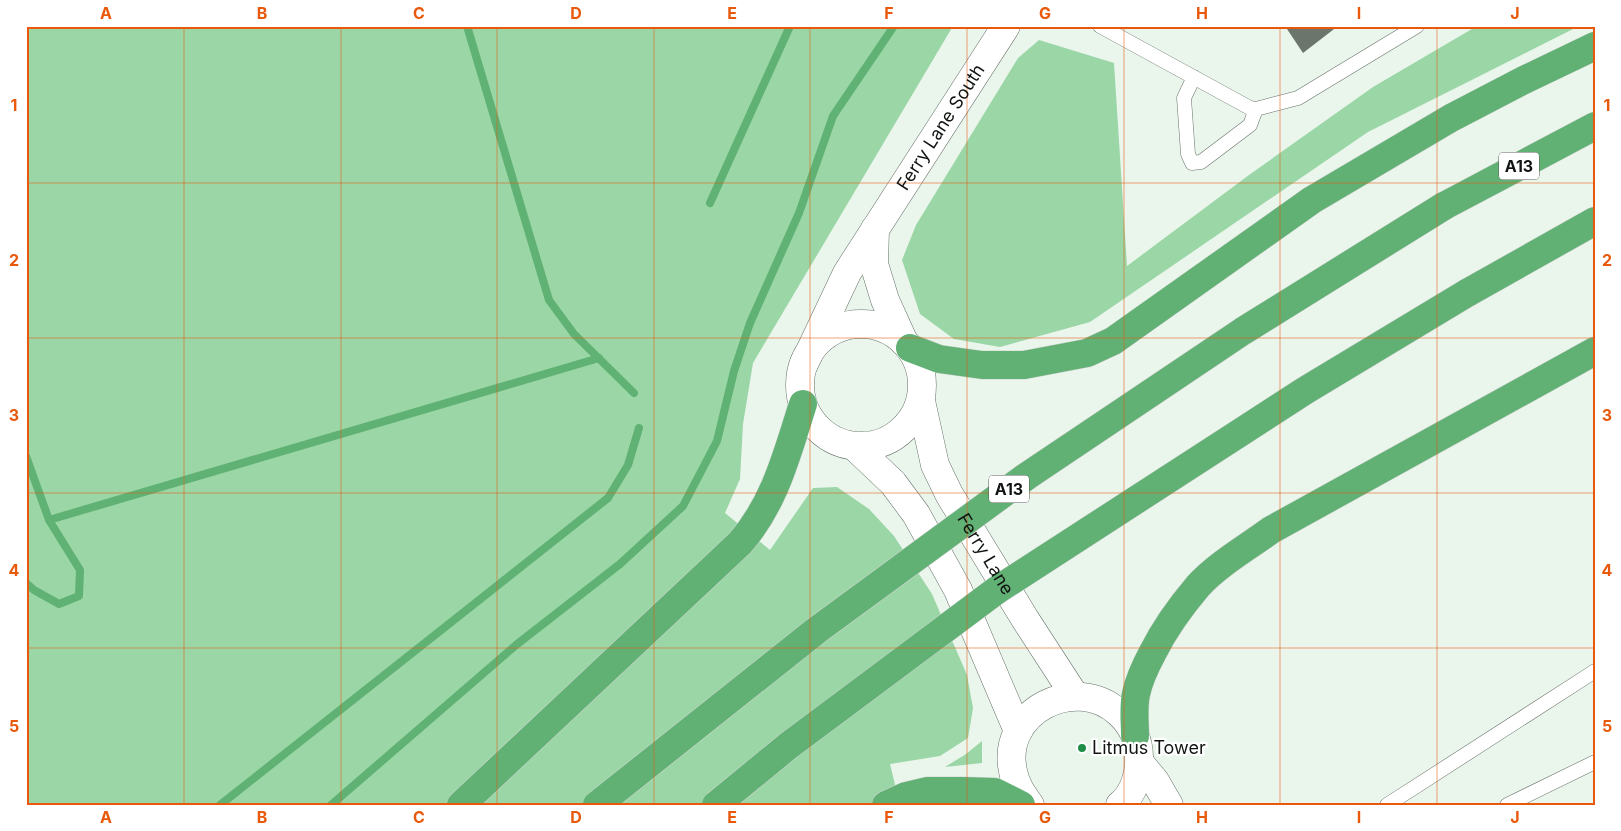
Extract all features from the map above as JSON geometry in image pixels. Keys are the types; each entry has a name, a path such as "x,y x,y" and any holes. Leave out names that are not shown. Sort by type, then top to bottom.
{"highway":[{"path":"907,345 939,359 982,364 1024,364 1087,353 1113,341 1312,200 1451,118 1595,46"},
{"name":"A13","path":"597,805 817,630 1027,476 1243,331 1444,206 1595,126"},
{"path":"716,805 788,746 997,590 1306,390 1466,293 1595,222"},
{"path":"1135,736 1134,706 1136,693 1159,640 1200,585 1230,559 1271,530 1595,351"},
{"path":"461,805 733,550 753,528 780,476 803,404"},
{"path":"886,805 906,796 927,791 962,790 995,792 1021,805"}],"street":[{"name":"Ferry Lane South","path":"804,364 847,273 1006,26"},
{"path":"875,229 874,264 885,300 918,364 922,382 920,401 914,417 902,430 888,440 871,446 854,446 837,442 822,433 810,420 803,404 800,384 804,364 814,346 829,333 848,325 868,324 888,330 907,345"},
{"name":"Ferry Lane","path":"920,401 935,465 948,494 1025,619 1076,696"},
{"path":"854,446 893,482 916,514 958,590 1018,731"},
{"path":"1030,805 1019,790 1012,770 1012,750 1018,731 1028,716 1042,705 1058,698 1076,696 1094,698 1112,706 1125,719 1135,736 1139,749 1140,763 1135,784 1124,802 1120,805"},
{"path":"1140,763 1155,781 1169,805"}],"lane":[{"path":"1100,26 1250,108 1256,109 1298,98 1417,26"},
{"path":"1194,77 1184,98 1188,154 1192,163 1202,162 1250,125 1256,109"},
{"path":"1387,805 1595,671"},
{"path":"1507,805 1595,762"}],"green space":[{"path":"26,26 953,26 753,363 743,424 740,479 725,513 770,550 813,488 837,487 869,509 894,536 932,594 967,675 973,708 968,738 940,756 890,764 900,805 26,805"},
{"path":"1477,26 1579,26 1368,132 1090,322 1000,347 954,339 920,314 902,260 916,225 1018,58 1039,40 1114,63 1127,266 1249,175 1373,87"},
{"path":"982,741 982,763 945,767 966,754"}],"building":[{"path":"1285,26 1338,26 1303,53"}],"waterway":[{"path":"467,26 549,300 574,334 634,393"},
{"path":"710,203 790,26"},
{"path":"331,805 516,645 620,564 683,506 717,441 734,371 750,323 799,213 833,116 894,26"},
{"path":"49,520 599,358"},
{"path":"220,805 608,498 628,465 639,428"},
{"path":"26,456 49,520 80,570 79,596 59,604 34,590 26,583"}],"place":[{"name":"Litmus Tower","path":"1082,748"}]}
